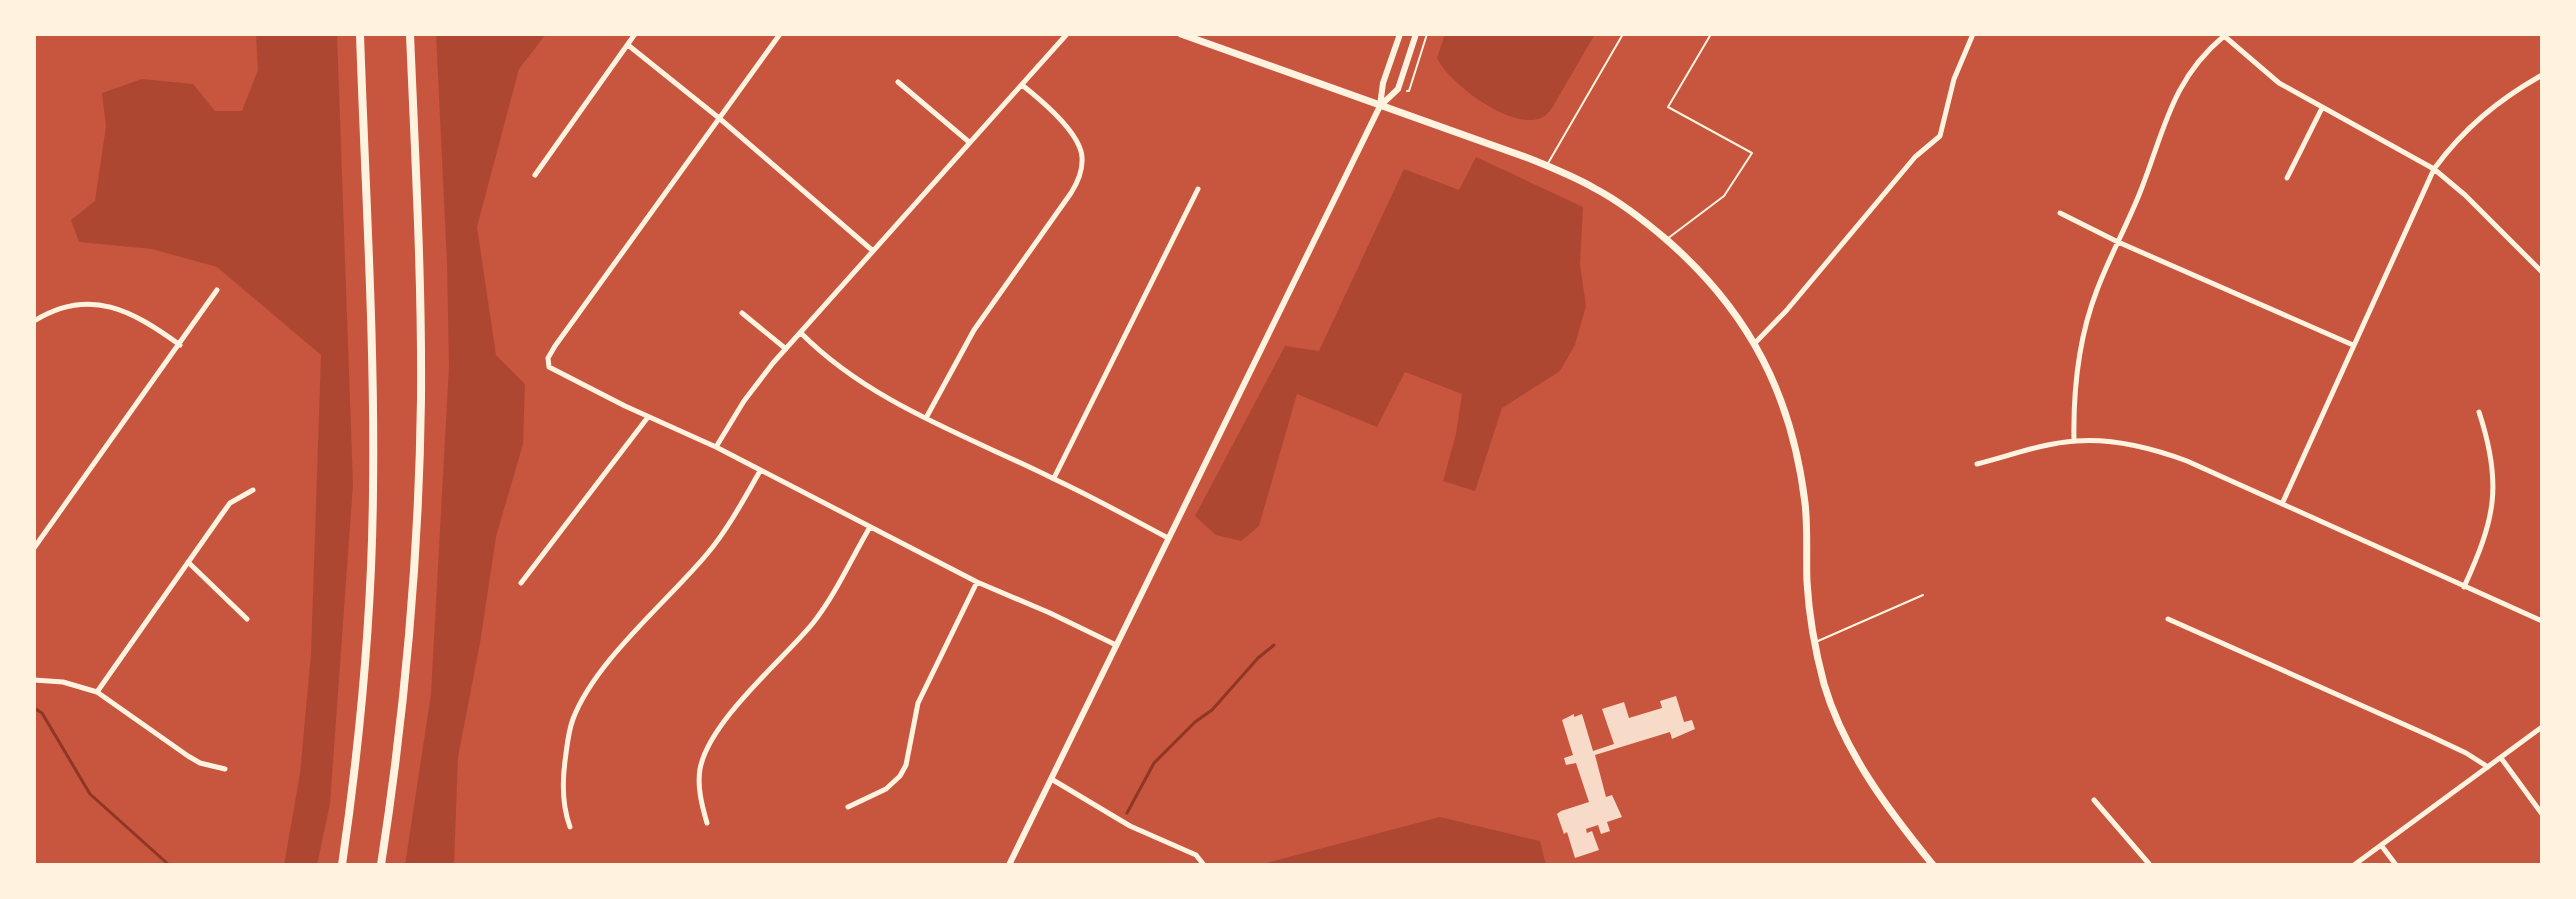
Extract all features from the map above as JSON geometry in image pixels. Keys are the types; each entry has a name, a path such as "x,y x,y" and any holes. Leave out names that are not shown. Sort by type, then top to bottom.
{"highway":[{"path":"342,865 367,643 373,490 360,34"},
{"path":"381,865 409,647 418,495 420,300 410,34"}],"main road":[{"path":"1181,34 1546,166 1596,188 1666,239 1693,263 1721,294 1755,343 1785,406 1796,447 1806,508 1807,585 1813,642 1825,686 1846,739 1879,794 1933,865"}],"street":[{"path":"535,175 635,34"},
{"path":"780,34 562,336 548,358 549,367 716,447 977,582 1116,645"},
{"path":"716,447 744,401 786,349 1067,34"},
{"path":"1009,865 1380,106 1383,83 1400,34"},
{"path":"1380,106 1398,89 1416,34"},
{"path":"1755,343 1786,311 1915,157 1940,136 1954,79 1973,34"},
{"path":"2074,441 2074,392 2083,334 2096,291 2185,78 2223,35 2279,83 2434,169 2465,195 2542,272"},
{"path":"628,45 719,118 873,251"},
{"path":"2282,504 2434,169 2478,118 2542,75"},
{"path":"898,82 969,142"},
{"path":"926,418 974,330 1081,174 1083,158 1078,144 1047,106 1022,85"},
{"path":"2287,178 2322,108"},
{"path":"1054,478 1198,189"},
{"path":"2060,213 2118,242 2353,345"},
{"path":"34,548 217,290"},
{"path":"34,321 66,307 106,305 126,310 143,319 180,345"},
{"path":"742,313 786,349"},
{"path":"801,333 837,365 926,418 1054,478 1168,538"},
{"path":"2464,587 2484,541 2493,500 2492,459 2479,412"},
{"path":"521,583 648,417"},
{"path":"1977,464 2074,441 2116,442 2157,451 2187,461 2542,621"},
{"path":"570,827 564,807 563,780 570,728 582,701 604,668 709,553 760,471"},
{"path":"97,692 230,503 253,490"},
{"path":"707,823 700,796 700,771 710,746 729,717 829,601 870,527"},
{"path":"188,562 247,619"},
{"path":"848,807 886,789 900,776 906,765 918,703 977,582"},
{"path":"2168,619 2430,736 2488,767"},
{"path":"34,680 63,682 97,692 188,756 200,763 225,769"},
{"path":"2354,865 2542,727"},
{"path":"2501,758 2542,814"},
{"path":"1053,780 1130,826 1196,855 1204,865"},
{"path":"2094,800 2150,865"},
{"path":"2381,845 2396,865"}],"lane":[{"path":"1546,166 1623,34"},
{"path":"1666,239 1724,196 1752,153 1668,107 1711,34"},
{"path":"1813,642 1923,595"}],"path":[{"path":"1409,91 1427,34"}],"shaded area":[{"path":"256,34 337,34 353,485 330,804 317,865 284,865 300,774 311,654 321,355 217,267 152,249 79,242 71,220 95,201 106,126 102,93 142,79 193,84 215,111 242,111 258,70"},
{"path":"436,34 546,34 519,69 477,227 496,355 525,384 523,444 496,537 458,757 454,865 405,865 431,694 449,366"},
{"path":"1445,34 1595,34 1552,108 1543,117 1531,120 1500,112 1454,80 1437,58"},
{"path":"1476,157 1583,207 1580,264 1586,306 1575,345 1560,371 1502,408 1475,491 1443,481 1456,434 1462,394 1405,372 1377,427 1297,394 1259,526 1241,541 1216,535 1195,516 1285,346 1319,351 1404,169 1459,190"},
{"path":"1440,817 1540,841 1546,865 1259,865"}],"building":[{"path":"1676,696 1684,722 1692,720 1695,729 1672,739 1670,732 1595,755 1606,797 1612,795 1622,817 1607,822 1610,831 1601,834 1598,825 1586,829 1587,833 1592,831 1599,850 1575,858 1567,832 1564,834 1557,814 1589,802 1576,763 1566,765 1564,758 1573,755 1562,720 1582,714 1593,751 1614,744 1602,709 1624,702 1629,718 1662,708 1660,701"}],"waterway":[{"path":"1127,813 1154,763 1195,722 1212,710 1258,658 1274,645"},
{"path":"34,708 42,713 90,794 169,865"}]}
